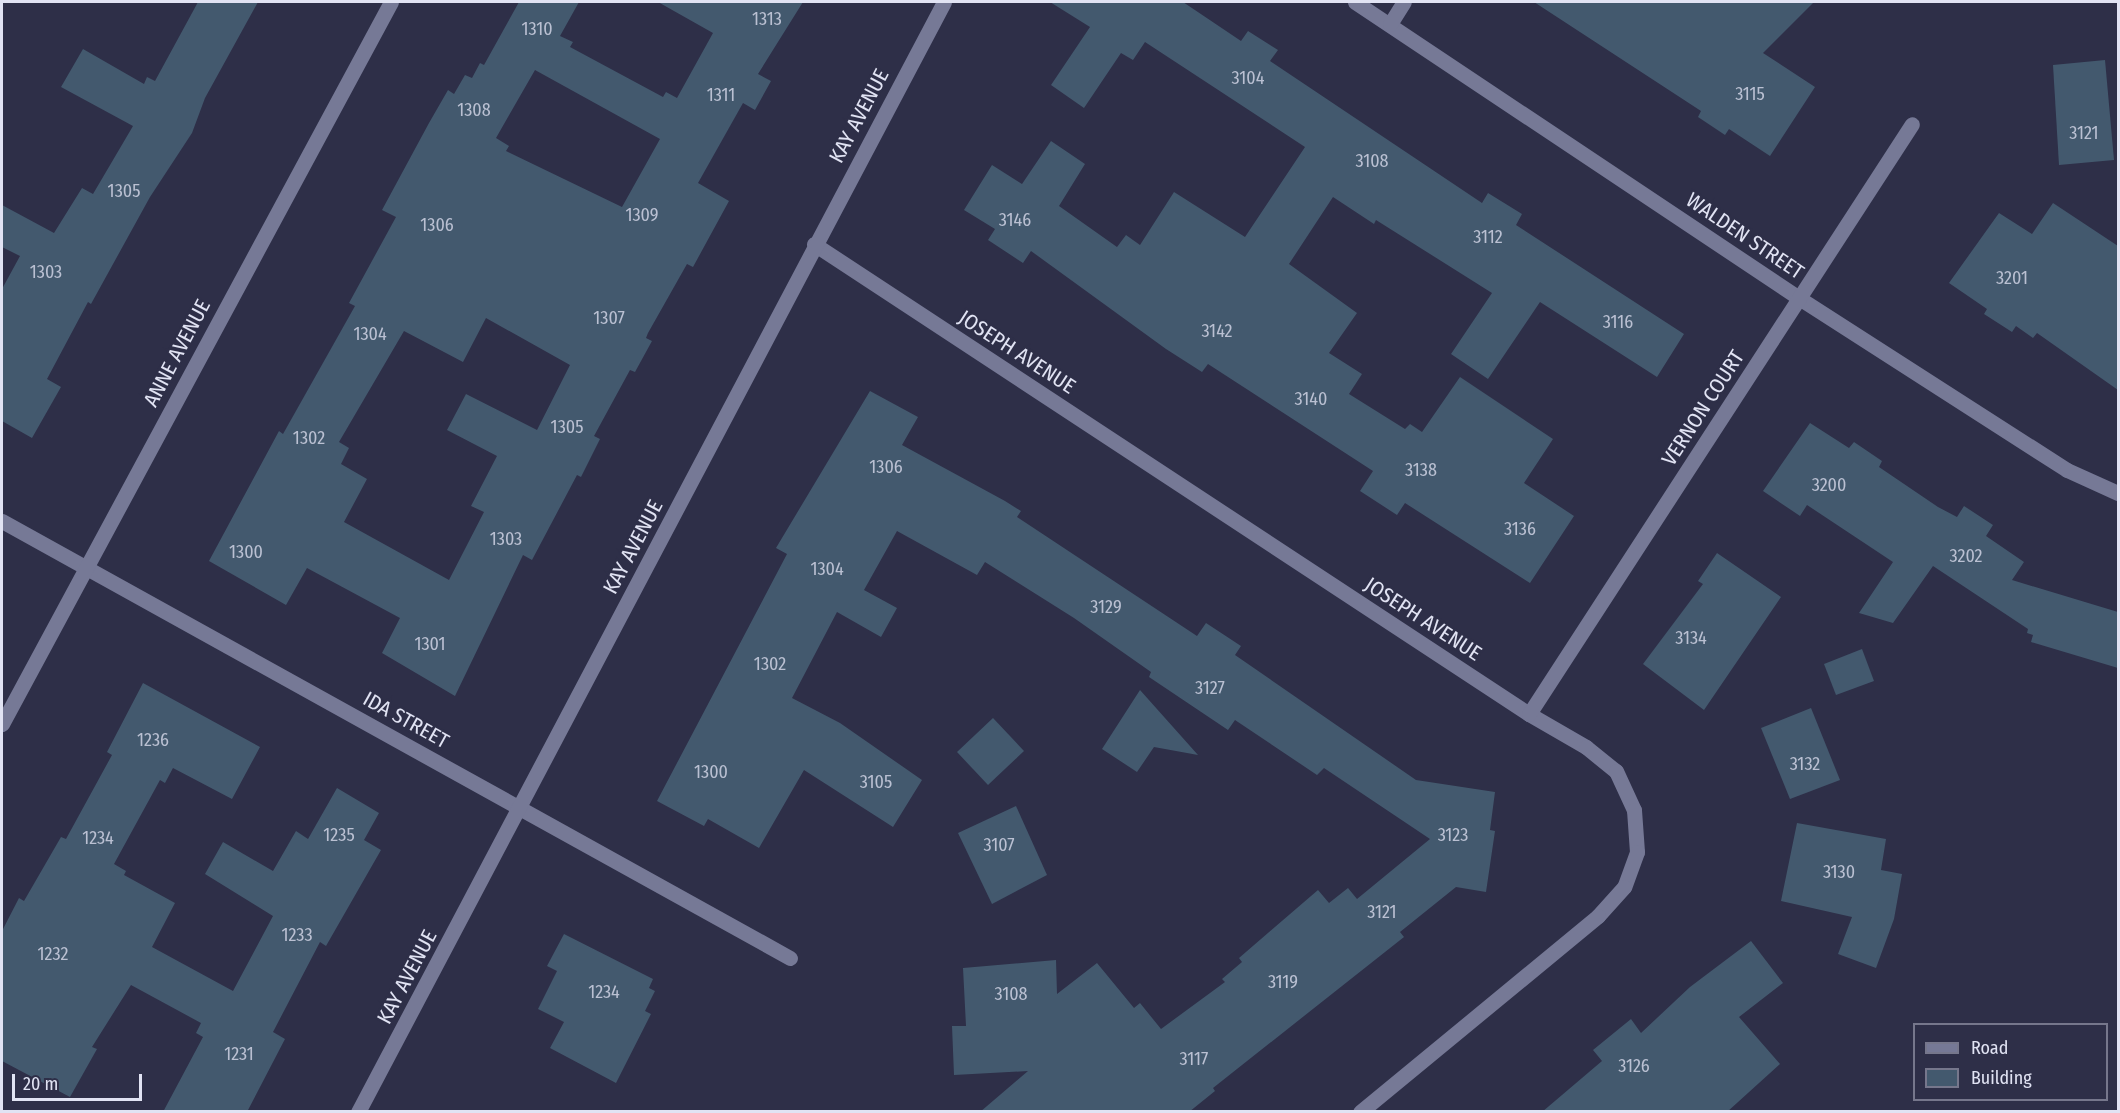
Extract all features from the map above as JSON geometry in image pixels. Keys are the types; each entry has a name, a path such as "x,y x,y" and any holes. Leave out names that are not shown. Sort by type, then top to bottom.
{"street":[{"name":"ANNE AVENUE","path":"2,724 391,2"},
{"name":"KAY AVENUE","path":"358,1112 521,807 814,244 944,2"},
{"name":"WALDEN STREET","path":"1355,2 1799,298 2067,470 2118,493"},
{"path":"1390,24 1404,2"},
{"name":"VERNON COURT","path":"1529,714 1912,124"},
{"name":"JOSEPH AVENUE","path":"814,244 1529,714 1586,747 1616,771 1634,810 1637,852 1624,887 1598,916 1360,1112"},
{"name":"IDA STREET","path":"2,521 790,958"}],"building":[{"path":"198,2 258,2 205,98 192,133 150,197 91,304 88,302 47,379 61,387 32,438 2,421 2,289 20,256 2,247 2,205 54,233 82,188 93,194 133,126 61,87 83,49 144,84 147,77 155,81"},
{"path":"519,2 579,2 560,36 573,42 570,47 663,97 666,92 677,98 713,33 658,2 803,2 758,74 771,81 755,110 743,103 698,183 729,201 693,267 687,264 648,333 646,338 652,341 635,372 630,370 594,436 600,439 581,477 577,475 532,560 523,555 455,696 382,653 400,618 307,568 286,605 209,561 279,431 283,434 355,306 349,303 396,217 382,210 429,123 448,90 454,94 465,75 472,78 480,63 484,65","holes":["535,70 660,139 622,207 506,151 509,146 496,138","486,318 570,365 537,430 466,394 447,430 497,456 471,506 484,512 449,580 344,522 367,479 341,464 349,448 339,442 404,331 463,362"]},
{"path":"1050,2 1183,2 1241,41 1248,31 1278,50 1270,61 1482,203 1488,193 1522,214 1516,225 1684,334 1657,377 1540,302 1488,379 1451,354 1492,293 1376,220 1374,224 1333,197 1289,264 1357,313 1329,353 1362,374 1349,394 1405,429 1410,424 1422,432 1460,377 1553,439 1524,483 1574,516 1530,583 1405,503 1397,515 1360,491 1373,471 1208,364 1202,372 1166,349 1031,251 1023,263 988,240 995,229 964,210 992,165 1022,184 1051,141 1085,164 1059,206 1117,247 1126,235 1140,245 1174,192 1245,237 1305,147 1145,42 1133,60 1121,53 1084,108 1051,85 1090,27"},
{"path":"1534,2 1814,2 1763,53 1815,87 1770,156 1729,129 1725,135 1698,117 1701,111"},
{"path":"2105,60 2114,160 2059,165 2053,65"},
{"path":"2053,203 2118,246 2118,390 2037,333 2033,338 2016,326 2012,332 1984,314 1987,309 1949,283 1999,213 2032,234"},
{"path":"870,391 918,417 902,445 1021,511 1017,517 1197,636 1206,623 1241,646 1235,655 1416,780 1495,792 1490,830 1495,831 1486,892 1456,887 1400,932 1404,937 1213,1088 1215,1091 1189,1112 980,1112 1028,1071 954,1075 952,1026 966,1026 963,968 1056,960 1057,994 1097,963 1134,1008 1140,1003 1161,1029 1225,982 1222,979 1242,962 1239,958 1318,890 1329,903 1348,888 1357,899 1430,839 1324,768 1317,775 1235,720 1228,730 1149,677 1151,672 1074,618 985,562 977,575 897,531 864,590 897,608 881,637 837,612 792,698 840,723 922,780 893,827 804,770 759,848 708,819 704,826 657,801 787,554 776,548"},
{"path":"1810,423 1849,448 1854,442 1882,461 1879,467 1938,507 1957,517 1964,506 1993,525 1986,536 2024,562 2012,580 2118,612 2118,668 2031,642 2033,635 2027,633 2028,629 1933,566 1893,623 1859,613 1893,562 1807,505 1800,516 1763,491"},
{"path":"1717,553 1781,597 1704,710 1643,664 1703,584 1698,581"},
{"path":"1862,649 1874,681 1836,695 1824,664"},
{"path":"143,683 260,747 232,799 173,768 165,783 160,780 114,864 126,871 124,875 175,903 152,947 233,991 273,916 205,874 223,842 273,871 296,831 308,839 337,788 379,813 364,840 381,850 326,946 320,942 273,1032 285,1039 247,1112 163,1112 203,1037 196,1033 201,1023 131,985 92,1047 97,1049 70,1097 2,1061 2,931 19,898 24,901 61,837 66,839 112,755 107,752"},
{"path":"1140,690 1198,755 1154,747 1137,772 1102,749"},
{"path":"1811,708 1840,780 1790,799 1761,728"},
{"path":"993,718 1024,751 988,785 957,752"},
{"path":"1016,806 1047,875 992,904 958,833"},
{"path":"1797,823 1886,839 1881,870 1902,874 1894,919 1876,968 1838,954 1852,917 1781,901"},
{"path":"564,934 653,979 649,988 655,991 645,1011 651,1014 616,1083 550,1048 564,1022 538,1009 557,971 547,966"},
{"path":"1751,941 1783,983 1739,1017 1780,1064 1727,1112 1542,1112 1602,1061 1593,1050 1631,1019 1641,1033 1690,987"}]}
